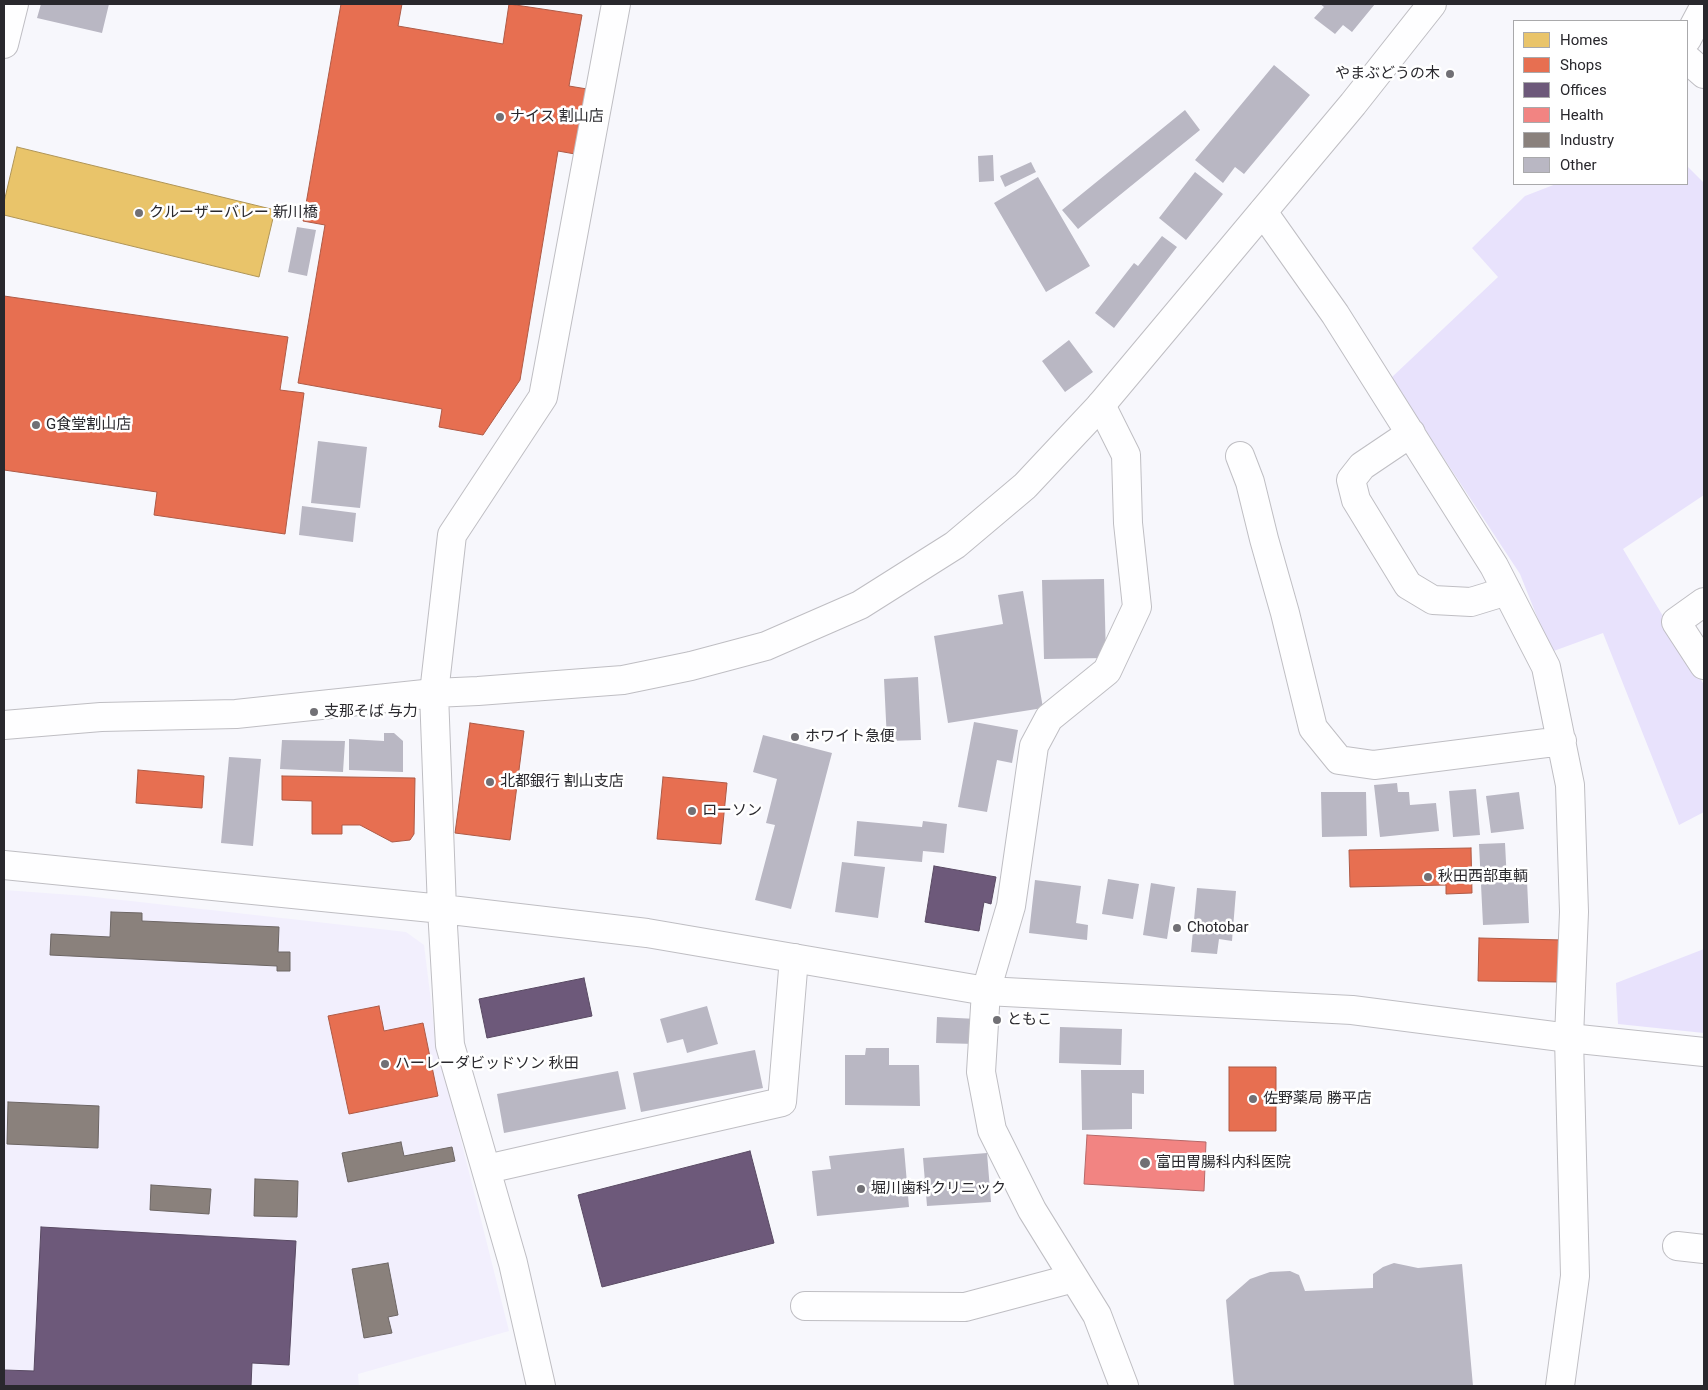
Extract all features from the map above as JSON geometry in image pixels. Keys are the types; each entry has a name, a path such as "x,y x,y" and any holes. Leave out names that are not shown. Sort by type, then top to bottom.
{"street":[{"path":"4,44 14,4"},
{"path":"541,1386 513,1263 450,1045 442,909 434,692 452,534 542,397 616,4"},
{"path":"4,731 4,725 101,717 236,714 434,692 478,691 623,680 691,666 766,646 860,605 955,545 1024,486 1101,405 1353,104 1432,4"},
{"path":"1688,37 1704,7"},
{"path":"1688,59 1704,74"},
{"path":"1263,212 1335,314 1494,566 1546,667 1570,786 1574,912 1569,1038 1575,1276 1560,1386"},
{"path":"1101,405 1126,455 1128,523 1137,607 1107,671 1049,718 1034,746 1011,906 986,991 981,1072 992,1130 1032,1210 1097,1315 1124,1386"},
{"path":"1410,432 1362,466 1350,480 1356,500 1408,584 1433,600 1471,602 1507,591"},
{"path":"1240,456 1250,482 1313,728 1339,760 1374,765 1562,741"},
{"path":"1704,602 1676,622 1704,665"},
{"path":"4,866 442,909 647,933 986,991 1352,1010 1569,1038 1704,1052"},
{"path":"487,1169 782,1102 794,958"},
{"path":"1677,1246 1704,1249"},
{"path":"805,1306 964,1308 1074,1278"}],"shaded area":[{"path":"1688,167 1704,183 1704,495 1623,549 1704,685 1704,812 1679,825 1603,633 1551,652 1520,574 1391,378 1498,277 1472,248 1525,196 1553,185 1688,185"},
{"path":"4,890 86,896 406,932 424,945 436,1041 509,1331 358,1374 359,1386 4,1386"},
{"path":"1704,949 1704,1033 1618,1024 1616,983"}],"building: Homes":[{"name":"クルーザーバレー 新川橋","path":"17,147 275,210 259,277 4,215 4,202"}],"building: Shops":[{"path":"341,4 402,4 398,26 503,44 509,4 582,15 569,86 587,89 575,154 558,151 520,380 483,435 439,427 442,409 298,383 325,225 303,221"},
{"path":"4,296 288,337 280,390 304,393 285,534 154,515 157,492 4,470"},
{"name":"北都銀行 割山支店","path":"470,723 524,731 510,840 455,833"},
{"path":"138,770 204,776 202,808 136,803"},
{"path":"282,776 415,778 414,834 410,840 392,842 360,825 342,825 342,834 312,834 312,801 282,800"},
{"name":"ローソン","path":"663,777 727,783 721,844 657,839"},
{"path":"1471,848 1472,893 1446,894 1446,885 1350,887 1349,850"},
{"path":"1479,938 1563,940 1562,982 1478,981"},
{"name":"ハーレーダビッドソン 秋田","path":"379,1006 384,1031 423,1023 438,1096 349,1114 328,1016"},
{"name":"佐野薬局 勝平店","path":"1229,1067 1276,1067 1276,1131 1229,1131"}],"building: Offices":[{"path":"934,866 996,877 991,904 984,902 979,931 925,922"},
{"path":"584,978 592,1016 487,1038 479,999"},
{"path":"750,1151 774,1243 602,1287 578,1195"},
{"path":"41,1227 296,1241 289,1365 252,1363 251,1386 4,1386 4,1370 34,1371"}],"building: Health":[{"name":"富田胃腸科内科医院","path":"1087,1135 1206,1142 1204,1191 1084,1184"}],"building: Industry":[{"path":"111,912 142,913 142,921 279,927 278,952 290,952 290,971 277,971 277,966 50,955 51,934 110,937"},
{"path":"8,1102 99,1106 98,1148 7,1144"},
{"path":"401,1142 404,1156 452,1147 455,1161 348,1182 342,1153"},
{"path":"255,1179 298,1181 297,1217 254,1216"},
{"path":"151,1185 211,1189 209,1214 150,1210"},
{"path":"388,1263 398,1315 388,1317 392,1333 364,1338 352,1269"}],"building: Other":[{"path":"41,4 109,4 102,33 37,18"},
{"path":"1320,4 1375,4 1352,32 1343,25 1335,34 1314,18 1324,7"},
{"path":"1274,65 1310,95 1244,174 1235,167 1223,183 1195,160"},
{"path":"1185,110 1200,130 1078,229 1062,210"},
{"path":"993,155 994,181 979,182 978,156"},
{"path":"1031,162 1036,172 1005,187 1000,176"},
{"path":"1195,172 1223,194 1186,240 1159,218"},
{"path":"1038,177 1090,266 1046,292 994,203"},
{"path":"297,227 316,230 307,276 288,272"},
{"path":"1162,236 1177,247 1114,328 1095,313 1134,263 1138,266"},
{"path":"1069,340 1093,372 1065,392 1042,361"},
{"path":"318,441 367,447 360,508 311,503"},
{"path":"302,506 356,513 353,542 299,535"},
{"path":"1104,579 1106,658 1044,659 1042,580"},
{"path":"1023,591 1043,708 948,723 934,636 1003,624 998,595"},
{"path":"918,677 921,740 887,741 884,679"},
{"path":"974,722 1018,730 1012,763 997,760 987,812 958,807"},
{"path":"384,733 394,733 403,741 403,772 349,770 349,739 384,741"},
{"path":"763,735 832,753 791,909 755,900 775,825 766,823 777,779 753,772"},
{"path":"282,740 345,741 343,772 280,769"},
{"path":"229,757 261,759 253,846 221,843"},
{"path":"1397,783 1398,792 1409,792 1410,805 1436,803 1439,831 1380,837 1374,785"},
{"path":"1476,789 1480,835 1453,837 1449,791"},
{"path":"1321,792 1366,792 1367,836 1322,837"},
{"path":"1519,792 1524,829 1491,833 1486,796"},
{"path":"857,821 922,827 923,821 947,824 944,853 923,851 922,862 854,856"},
{"path":"1505,843 1507,882 1527,881 1529,923 1483,925 1479,844"},
{"path":"842,862 885,867 878,918 835,912"},
{"path":"1108,879 1139,884 1133,919 1102,914"},
{"path":"1035,880 1081,886 1076,923 1088,925 1087,940 1029,933"},
{"path":"1151,883 1175,887 1167,939 1143,935"},
{"path":"1197,888 1236,891 1232,941 1219,939 1217,954 1191,952"},
{"path":"707,1006 718,1044 687,1053 683,1039 667,1043 660,1019"},
{"path":"937,1017 977,1019 976,1044 936,1043"},
{"path":"1060,1027 1122,1029 1121,1065 1059,1063"},
{"path":"866,1048 889,1048 889,1065 919,1065 920,1106 845,1105 845,1055 865,1055"},
{"path":"755,1050 763,1088 641,1112 633,1073"},
{"path":"1081,1070 1144,1070 1144,1094 1132,1093 1132,1129 1082,1130"},
{"path":"618,1071 626,1109 504,1133 497,1094"},
{"name":"堀川歯科クリニック","path":"904,1148 909,1207 817,1216 812,1171 831,1169 829,1156"},
{"path":"987,1153 991,1202 927,1206 923,1158"},
{"path":"1394,1263 1418,1268 1462,1264 1473,1386 1234,1386 1226,1300 1250,1279 1270,1272 1290,1271 1299,1275 1305,1291 1373,1288 1373,1274 1383,1267"}],"place":[{"name":"やまぶどうの木","path":"1450,74"},
{"name":"ナイス 割山店","path":"500,117"},
{"name":"クルーザーバレー 新川橋","path":"139,213"},
{"name":"G食堂割山店","path":"36,425"},
{"name":"支那そば 与力","path":"314,712"},
{"name":"ホワイト急便","path":"795,737"},
{"name":"北都銀行 割山支店","path":"490,782"},
{"name":"ローソン","path":"692,811"},
{"name":"秋田西部車輌","path":"1428,877"},
{"name":"Chotobar","path":"1177,928"},
{"name":"ともこ","path":"997,1020"},
{"name":"ハーレーダビッドソン 秋田","path":"385,1064"},
{"name":"佐野薬局 勝平店","path":"1253,1099"},
{"name":"富田胃腸科内科医院","path":"1145,1163"},
{"name":"堀川歯科クリニック","path":"861,1189"}]}
